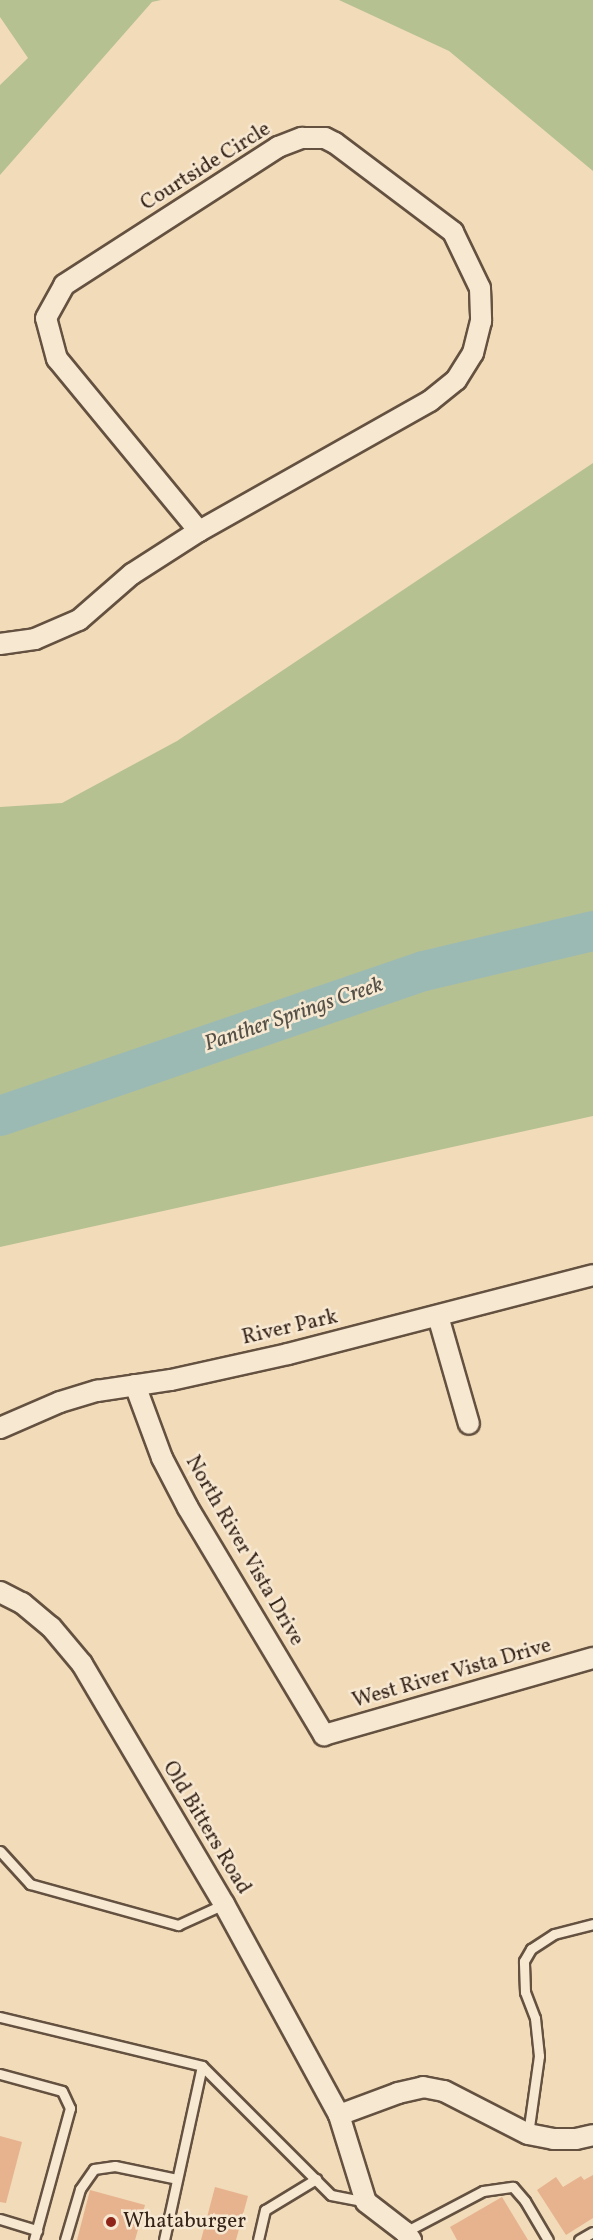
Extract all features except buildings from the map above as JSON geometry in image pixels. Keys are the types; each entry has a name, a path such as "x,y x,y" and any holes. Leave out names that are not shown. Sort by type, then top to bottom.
{"street":[{"name":"Courtside Circle","path":"0,644 35,639 79,620 132,574 198,531 430,401 456,380 473,353 482,321 480,288 453,232 325,138 302,138 278,147 64,285 46,318 57,359 198,531"},
{"name":"River Park","path":"0,1428 60,1402 135,1384 171,1380 288,1354 593,1275"},
{"path":"438,1316 469,1424"},
{"name":"North River Vista Drive","path":"135,1384 162,1458 188,1508 324,1735"},
{"name":"Old Bitters Road","path":"0,1592 22,1603 51,1627 82,1664 224,1904 339,2115 366,2202"},
{"name":"West River Vista Drive","path":"324,1735 593,1658"},
{"path":"339,2115 398,2093 423,2087 444,2091 528,2134 553,2139 576,2139 593,2135"},
{"path":"366,2202 408,2236"}],"lane":[{"path":"0,1851 30,1884 178,1925 224,1904"},
{"path":"528,2134 539,2056 535,2018 525,1992 524,1961 531,1948 554,1934 593,1924"},
{"path":"0,2017 202,2066 331,2195 366,2202"},
{"path":"164,2240 202,2066"},
{"path":"0,2074 62,2091 70,2108 35,2235 0,2219"},
{"path":"65,2240 80,2189 94,2169 115,2166 177,2179"},
{"path":"258,2240 265,2210 316,2179"},
{"path":"408,2236 483,2191 513,2187 525,2201 548,2240"},
{"path":"579,2240 593,2232"}],"green space":[{"path":"0,0 161,0 152,2 0,175 0,85 28,58 0,17"},
{"path":"339,0 593,0 593,171 449,51"},
{"path":"593,463 593,1116 0,1247 0,807 62,803 177,741"}],"waterway":[{"name":"Panther Springs Creek","path":"0,1116 424,971 593,931"}],"place":[{"name":"Whataburger","path":"111,2222"}]}
